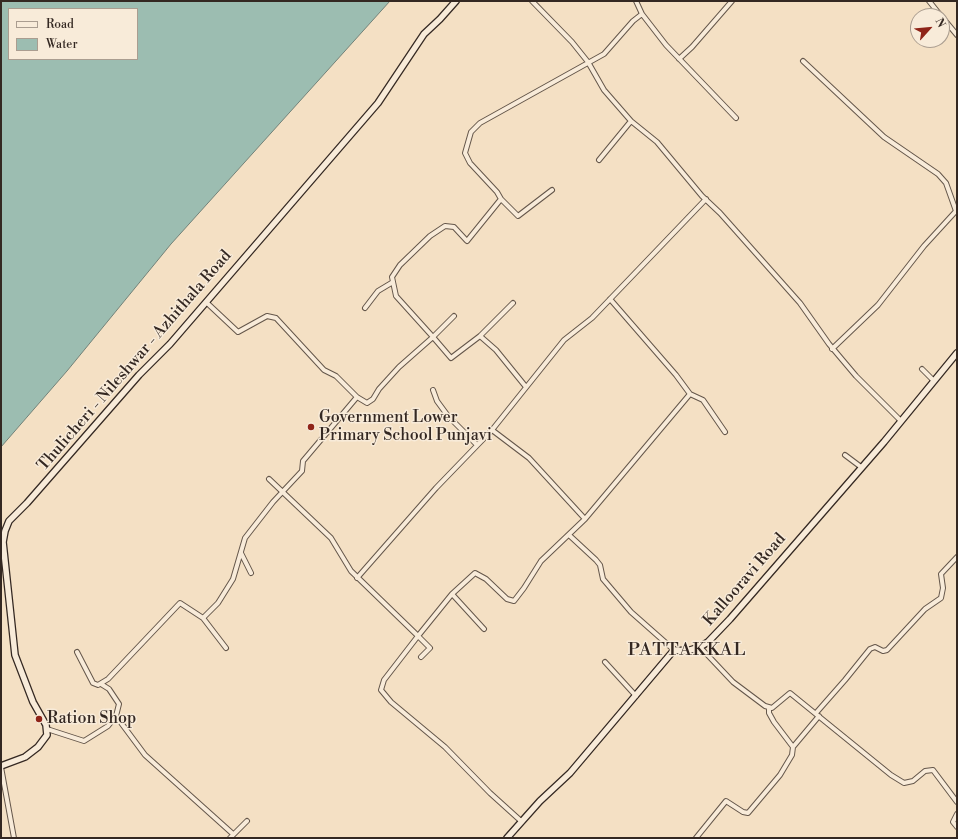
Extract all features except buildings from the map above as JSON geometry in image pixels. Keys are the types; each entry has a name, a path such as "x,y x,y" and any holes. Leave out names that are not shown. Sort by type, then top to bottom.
{"main road":[{"name":"Thulicheri - Nileshwar - Azhithala Road","path":"47,729 30,695 15,655 3,542 9,521 206,302 378,103 424,34 456,1"},
{"name":"Kallooravi Road","path":"674,650 687,650 700,647 708,642 730,619 901,421 957,353"},
{"path":"507,838 540,801 570,773 674,650"},
{"path":"1,767 25,757 38,747 46,739 47,729"}],"street":[{"path":"532,1 572,42 588,62 604,90 631,121 657,142 800,304 832,349 856,376 901,421"},
{"path":"636,1 642,14 666,45 736,118"},
{"path":"679,59 692,47 732,1"},
{"path":"552,190 518,216 470,163 465,154 471,132 480,123 604,54 633,21 642,14"},
{"path":"950,26 957,35"},
{"path":"803,61 884,137 938,174 946,183 957,211 924,246 878,305 832,349"},
{"path":"599,160 631,121"},
{"path":"501,199 467,241 454,227 445,226 430,236 400,265 392,277 396,296 451,358 480,336 513,303"},
{"path":"357,578 476,445 492,430 564,340 592,318 706,199"},
{"path":"365,308 378,291 393,282"},
{"path":"610,299 676,375 690,394 703,400 726,432"},
{"path":"206,302 238,332 267,316 276,318 324,370 336,376 357,397 367,403 373,399 379,389 399,367 454,316"},
{"path":"480,336 496,350 526,387"},
{"path":"922,370 934,381"},
{"path":"433,390 437,401 444,411 476,445"},
{"path":"521,821 490,794 445,747 391,702 381,690 384,680 452,594 475,573 486,579 507,599 514,601 541,561 585,519 690,394"},
{"path":"203,618 218,603 232,579 245,538 302,471 303,461 357,397"},
{"path":"492,430 529,458 585,519"},
{"path":"845,455 861,467"},
{"path":"269,479 331,538 351,571 357,578 430,648 421,657"},
{"path":"569,535 596,560 600,565 603,579 631,612 674,650"},
{"path":"241,553 251,573"},
{"path":"696,838 726,801 742,812 748,813 780,775 792,755 793,747 870,649 875,647 883,651 887,650 920,614 941,598 943,588 941,574 957,557"},
{"path":"452,594 484,629"},
{"path":"101,684 108,679 180,603 203,618 226,648"},
{"path":"700,647 733,682 756,701 769,708"},
{"path":"47,729 84,741 108,726 116,716 120,704 110,689 101,684 98,685 93,683 77,652"},
{"path":"606,662 636,696"},
{"path":"769,708 790,693 818,714 891,775 904,783 913,781 925,771 933,770 957,802"},
{"path":"769,708 769,713 774,722 793,747"},
{"path":"116,716 145,755 232,836 247,821"},
{"path":"1,767 14,838"},
{"path":"957,814 953,822 957,827"}],"water":[{"path":"1,1 390,1 171,244 67,371 1,447"}],"place":[{"name":"Government Lower Primary School Punjavi","path":"311,427"},
{"name":"Ration Shop","path":"39,719"}],"district":[{"name":"PATTAKKAL","path":"687,651"}]}
